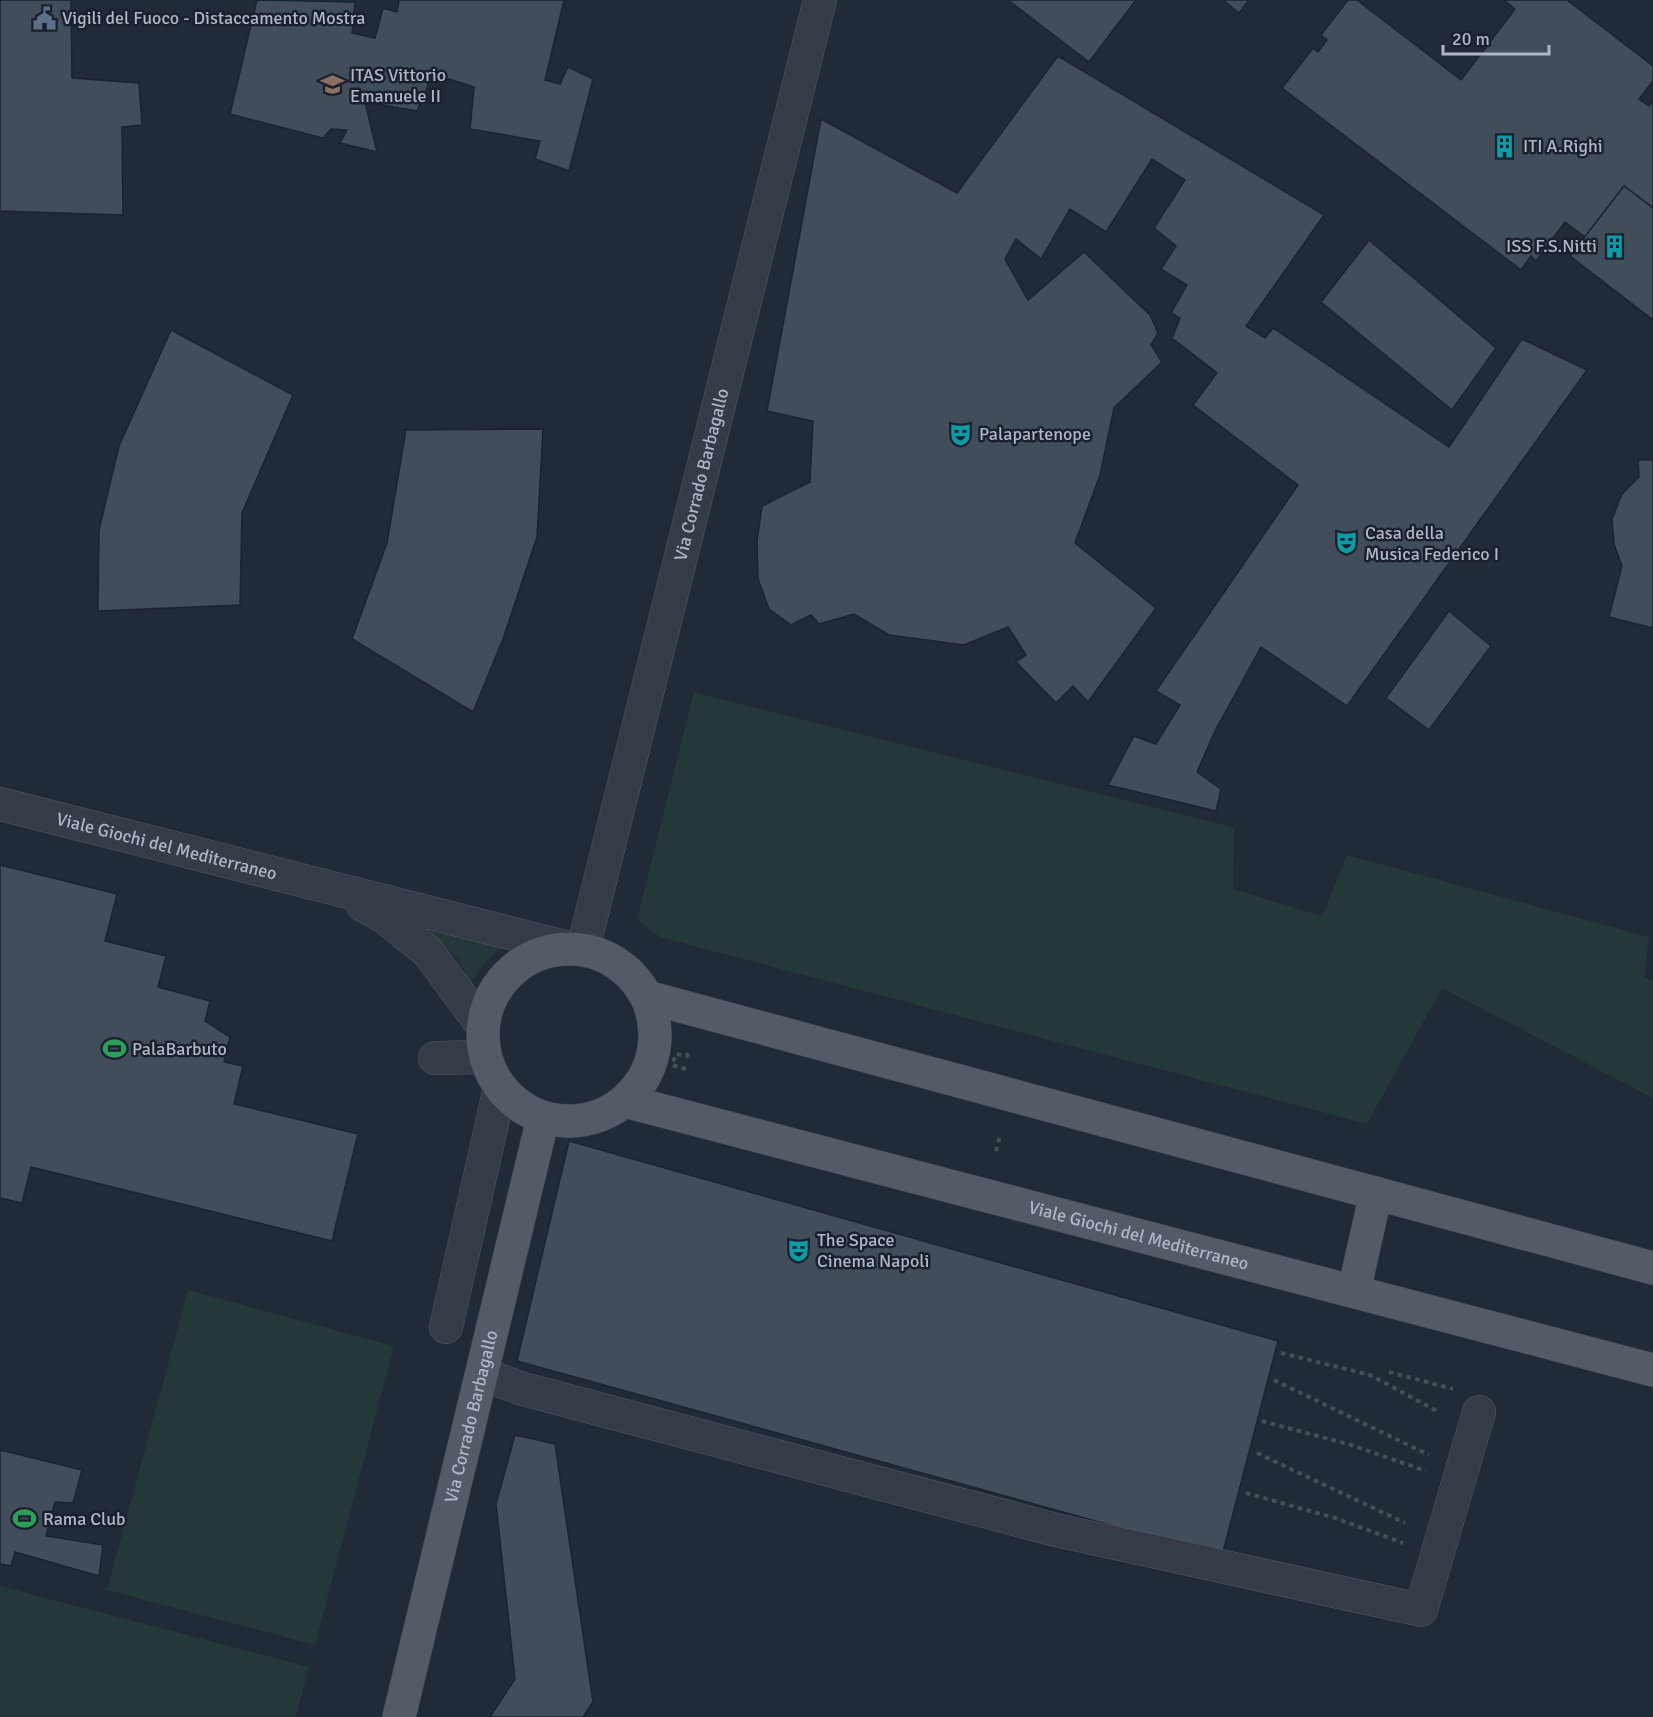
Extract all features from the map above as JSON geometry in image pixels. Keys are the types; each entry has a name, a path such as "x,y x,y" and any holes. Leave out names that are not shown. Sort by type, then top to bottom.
{"main road":[{"path":"576,948 609,958 632,975 647,997 655,1025 654,1053 644,1079 626,1101 601,1116 572,1122 543,1118 519,1106 500,1088 485,1057 482,1024 492,994 511,969 538,953 576,948"},
{"path":"647,997 1653,1268"},
{"name":"Viale Giochi del Mediterraneo","path":"626,1101 1653,1370"},
{"name":"Via Corrado Barbagallo","path":"399,1717 543,1118"},
{"path":"1354,1291 1376,1194"}],"street":[{"name":"Via Corrado Barbagallo","path":"576,948 820,0"},
{"name":"Viale Giochi del Mediterraneo","path":"0,804 576,948"},
{"name":"Viale Giochi del Mediterraneo","path":"335,889 386,918 428,952 482,1024"},
{"path":"435,1058 485,1057"},
{"path":"446,1327 500,1088"},
{"path":"482,1374 535,1393 1056,1530 1421,1610 1479,1412"}],"path":[{"path":"688,1053 687,1056 676,1054 672,1065 690,1070"},
{"path":"996,1151 1000,1136"},
{"path":"1281,1353 1370,1375 1437,1410"},
{"path":"1389,1372 1453,1389"},
{"path":"1274,1380 1429,1455"},
{"path":"1262,1421 1351,1445 1430,1473"},
{"path":"1257,1453 1405,1523"},
{"path":"1246,1494 1335,1518 1403,1543"}],"shaded area":[{"path":"694,692 1234,827 1233,889 1322,916 1347,855 1649,937 1644,978 1653,980 1653,1098 1442,988 1367,1124 660,937 637,920"},
{"path":"416,917 510,941 488,959 471,982 458,959"},
{"path":"188,1290 394,1346 315,1645 107,1590"},
{"path":"0,1586 309,1667 296,1717 0,1717"}],"building":[{"path":"0,0 71,0 72,78 139,83 142,125 122,127 123,215 0,211"},
{"name":"ITAS Vittorio Emanuele II","path":"257,0 355,2 352,33 375,38 383,8 397,12 399,0 564,0 545,80 560,84 568,67 593,79 569,171 535,159 540,141 470,129 474,87 433,74 417,111 365,102 377,152 340,143 347,130 331,129 323,138 230,114"},
{"path":"1008,0 1136,0 1089,62"},
{"path":"1223,0 1249,0 1239,13"},
{"name":"ITI A.Righi","path":"1348,0 1357,0 1461,80 1515,9 1504,0 1567,0 1653,66 1653,81 1639,99 1649,106 1653,101 1653,208 1624,186 1585,237 1565,222 1536,261 1531,256 1521,270 1282,88 1313,48 1318,52 1327,40 1321,35"},
{"name":"Palapartenope","path":"1058,56 1324,215 1246,326 1265,338 1273,328 1449,447 1522,339 1587,370 1347,706 1261,647 1215,731 1197,772 1221,789 1216,811 1108,785 1134,736 1156,744 1180,705 1156,691 1298,485 1193,405 1217,373 1172,338 1180,318 1171,313 1187,285 1161,269 1176,246 1154,228 1185,180 1152,159 1106,232 1070,209 1041,259 1016,239 1005,259 1028,300 1084,252 1150,315 1158,333 1151,345 1162,362 1114,408 1100,475 1075,543 1156,608 1088,702 1073,686 1056,703 1016,662 1026,655 1008,627 964,645 889,635 854,614 819,624 811,615 791,625 769,609 758,579 757,541 762,506 810,482 813,421 767,411 821,119 957,193"},
{"name":"ISS F.S.Nitti","path":"1624,186 1653,208 1653,320 1570,256"},
{"path":"1369,240 1496,348 1452,410 1321,302"},
{"path":"171,330 293,395 242,513 240,605 98,611 99,530 119,446"},
{"path":"543,429 537,537 503,639 473,712 352,639 387,543 406,430"},
{"path":"1638,460 1653,460 1653,628 1609,617 1622,566 1614,544 1612,519 1622,494 1639,477"},
{"path":"1449,611 1491,646 1429,730 1386,698"},
{"name":"PalaBarbuto","path":"0,865 117,894 105,941 166,956 158,987 210,1001 205,1021 230,1037 224,1062 243,1066 234,1104 358,1134 332,1241 31,1167 22,1203 0,1198"},
{"path":"569,1141 1278,1341 1222,1556 517,1361"},
{"path":"515,1435 555,1444 593,1702 583,1717 490,1717 515,1679 496,1504"},
{"name":"Rama Club","path":"0,1450 82,1470 73,1503 55,1502 46,1536 103,1545 99,1576 15,1552 11,1566 0,1564"}],"place":[{"name":"Vigili del Fuoco - Distaccamento Mostra","path":"44,18"},
{"name":"ITAS Vittorio Emanuele II","path":"332,85"},
{"name":"ITI A.Righi","path":"1505,146"},
{"name":"ISS F.S.Nitti","path":"1615,246"},
{"name":"Palapartenope","path":"961,434"},
{"name":"Casa della Musica Federico I","path":"1347,543"},
{"name":"PalaBarbuto","path":"114,1049"},
{"name":"The Space Cinema Napoli","path":"799,1250"},
{"name":"Rama Club","path":"25,1519"}]}
